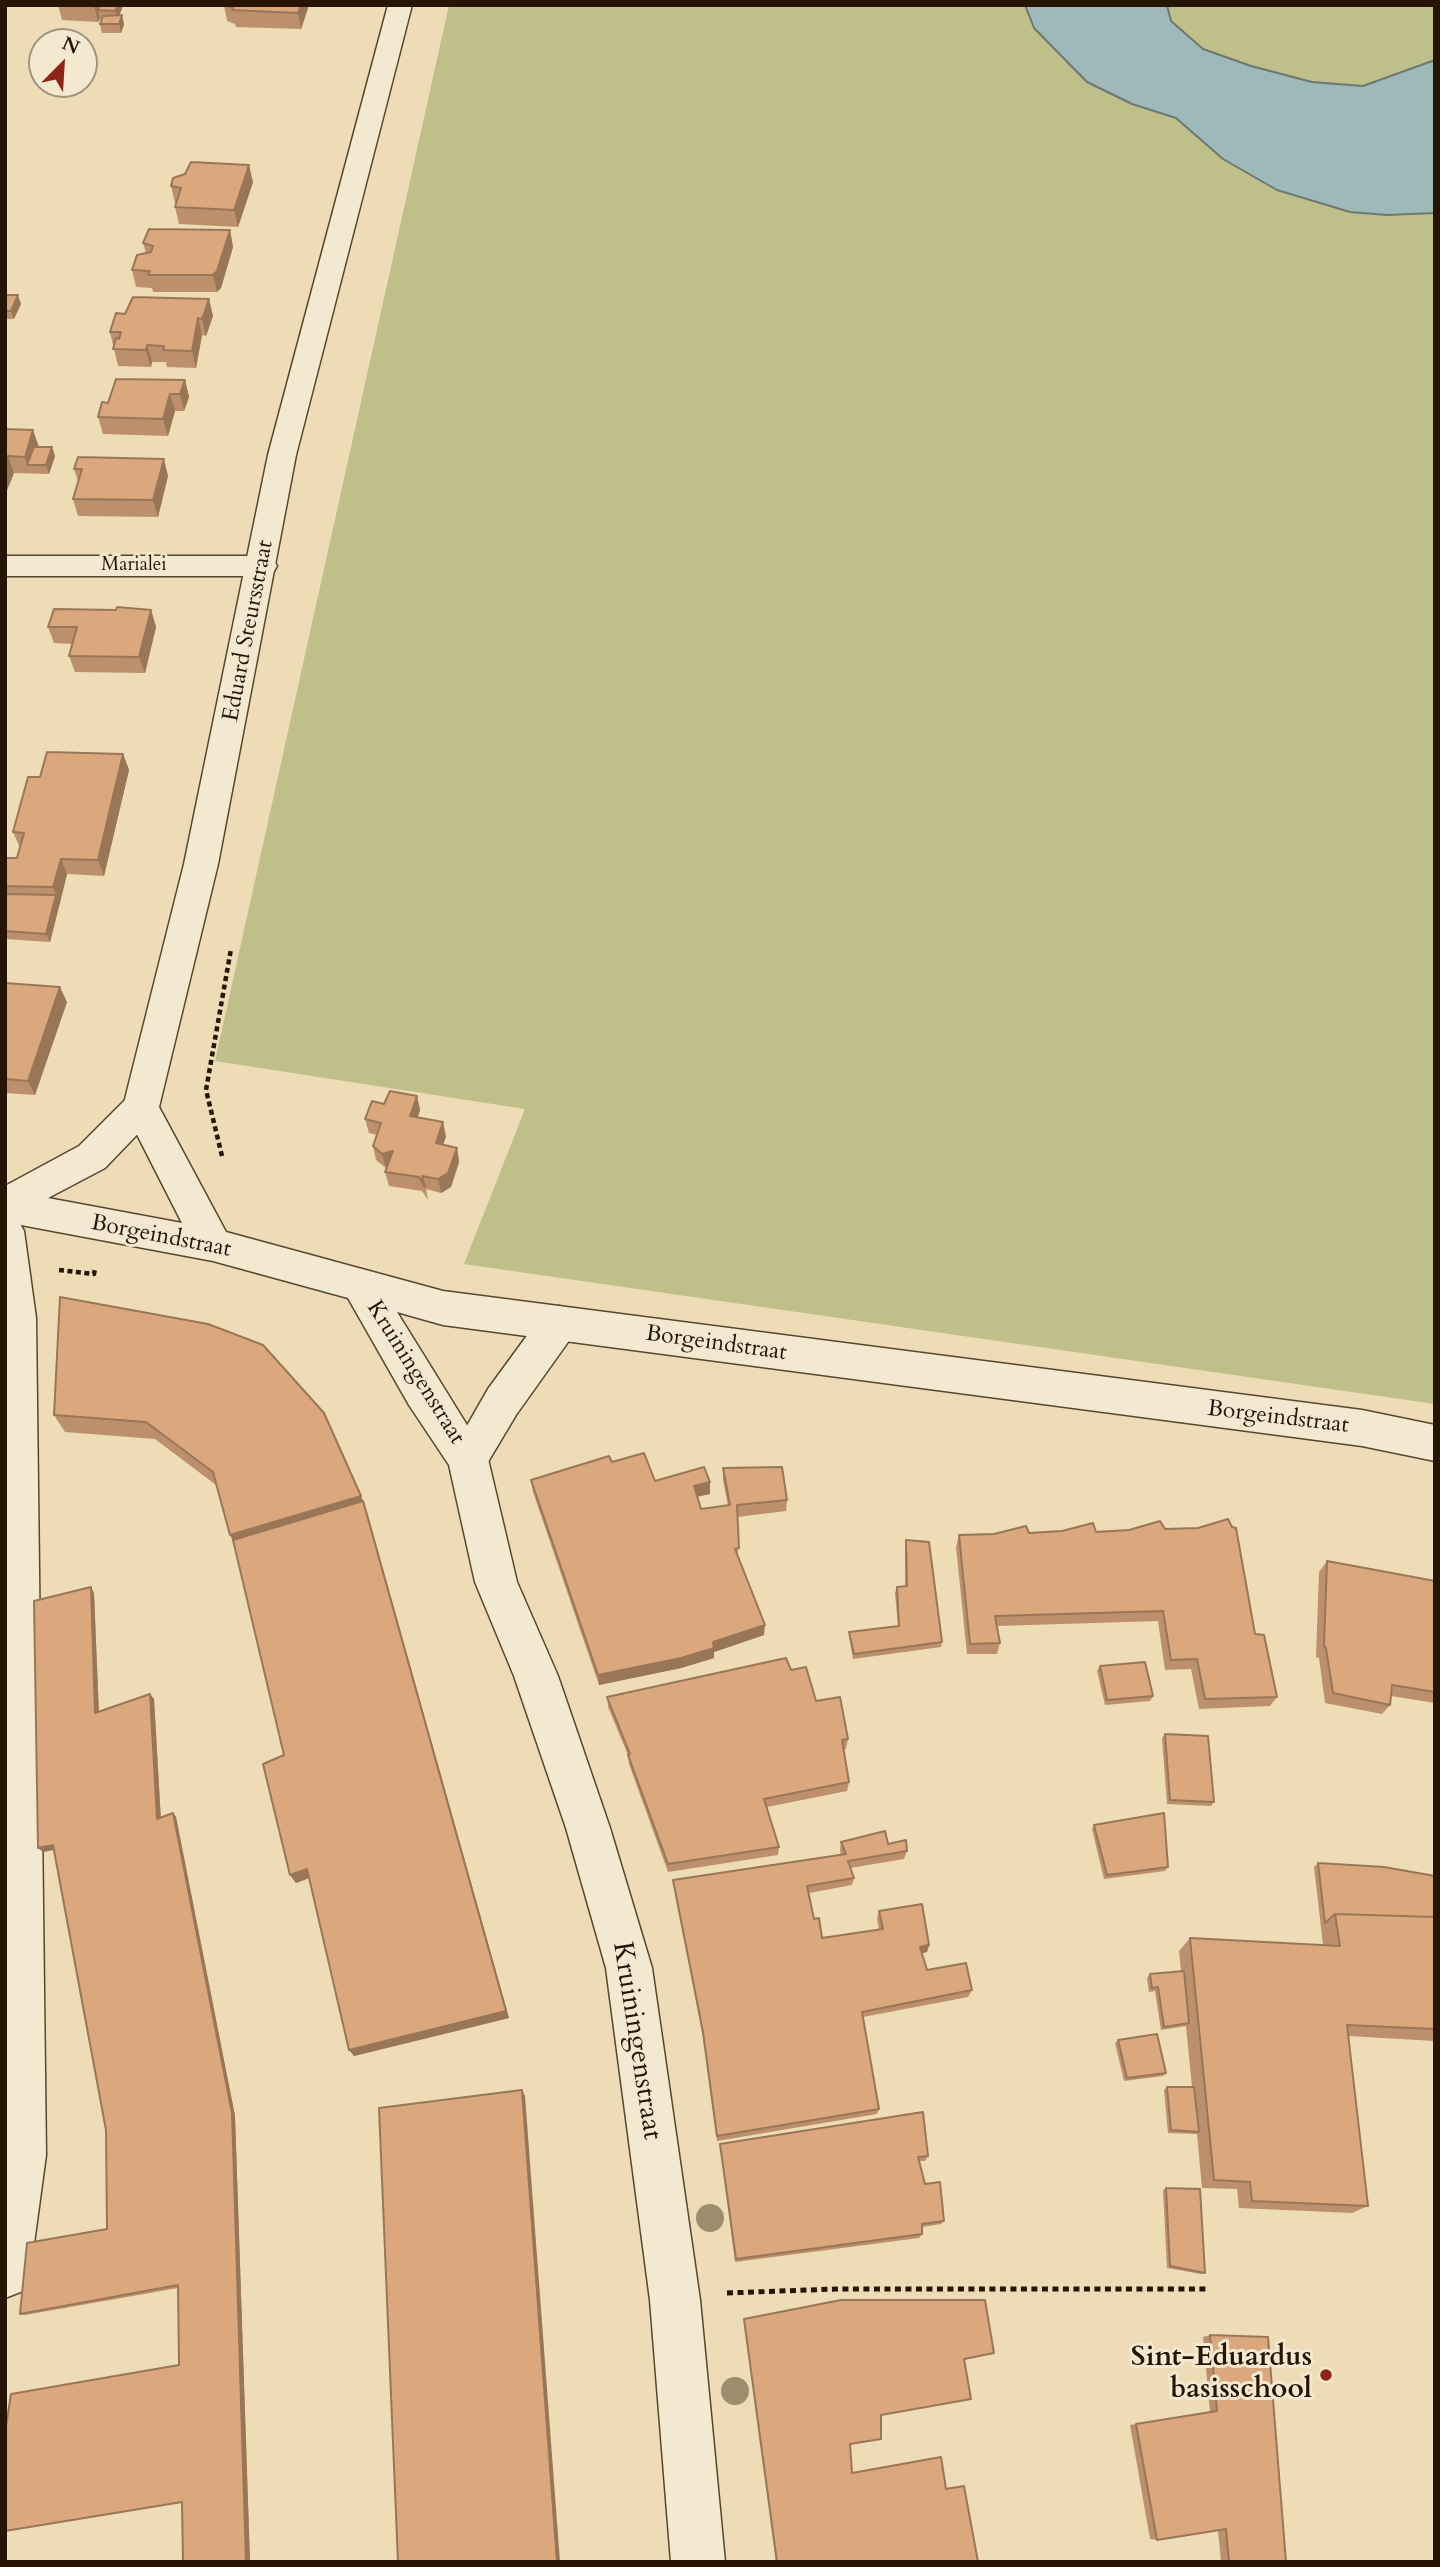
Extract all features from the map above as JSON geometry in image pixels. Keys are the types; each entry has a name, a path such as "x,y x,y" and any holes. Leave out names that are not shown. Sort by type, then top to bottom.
{"street":[{"name":"Eduard Steursstraat","path":"141,1107 201,864 282,455 400,5"},
{"name":"Marialei","path":"5,566 262,566"},
{"path":"5,1205 92,1157 141,1107 214,1245"},
{"name":"Borgeindstraat","path":"5,1205 214,1245 362,1288 443,1308 1362,1428 1435,1443"},
{"path":"5,1231 17,1318 22,2155 5,2273"},
{"name":"Kruiningenstraat","path":"362,1288 423,1393 468,1459 496,1581 536,1676 588,1828 629,1968 675,2300 698,2562"},
{"name":"Kruiningenstraat","path":"468,1459 502,1402 559,1323"}],"path":[{"path":"675,2300 740,2292 822,2290 1206,2289"}],"green space":[{"path":"449,5 1435,5 1435,1404 464,1264 525,1109 215,1061"}],"water":[{"path":"1025,5 1167,5 1171,21 1203,49 1251,66 1312,82 1363,86 1435,60 1435,213 1387,215 1350,212 1277,190 1223,159 1176,118 1132,104 1087,82 1034,28"}],"building":[{"path":"100,5 118,5 115,11 98,10"},
{"path":"227,5 301,5 298,13 232,10 233,8"},
{"path":"122,15 119,24 100,24 103,16"},
{"path":"191,162 249,165 234,210 175,207 181,188 171,186 173,178 185,174"},
{"path":"149,229 230,230 217,271 213,275 148,275 150,271 132,270 137,255 151,252 153,246 143,243"},
{"path":"5,295 18,295 11,311 5,311"},
{"path":"133,297 209,299 202,319 198,318 192,351 163,350 164,346 147,345 146,350 113,349 121,332 110,332 116,313 125,314"},
{"path":"116,379 185,380 180,394 170,394 163,419 98,417 102,402 108,403"},
{"path":"5,429 33,430 25,457 8,456 5,463"},
{"path":"34,447 52,447 46,465 27,465"},
{"path":"78,457 164,459 153,500 73,499 82,469 74,469"},
{"path":"117,607 151,610 139,657 69,656 77,627 48,627 54,609 116,610"},
{"path":"47,752 123,754 98,860 61,859 53,887 5,886 5,858 17,858 24,833 13,832 28,777 40,777"},
{"path":"5,894 56,895 46,934 5,931"},
{"path":"5,983 60,987 28,1081 5,1079"},
{"path":"390,1091 417,1096 410,1116 443,1122 436,1143 457,1148 448,1173 438,1179 422,1176 425,1187 419,1177 385,1172 393,1151 382,1154 373,1146 381,1123 365,1119 372,1101 384,1104"},
{"path":"60,1297 208,1324 263,1345 324,1413 361,1496 230,1535 213,1472 146,1422 54,1415"},
{"path":"644,1453 655,1481 704,1467 710,1482 694,1486 701,1509 730,1505 723,1468 782,1467 787,1500 737,1505 739,1548 735,1549 765,1625 713,1642 714,1648 681,1658 598,1675 531,1480 609,1456 612,1462"},
{"path":"363,1501 506,2011 349,2050 307,1869 290,1875 263,1764 284,1755 233,1540"},
{"path":"1228,1519 1232,1527 1236,1528 1255,1634 1264,1635 1277,1697 1205,1699 1197,1659 1171,1660 1163,1611 995,1616 1000,1643 970,1644 959,1535 994,1534 1026,1526 1029,1533 1062,1531 1093,1523 1096,1532 1129,1530 1160,1521 1165,1529 1198,1528"},
{"path":"906,1540 929,1542 942,1642 854,1654 849,1632 899,1626 897,1587 907,1586"},
{"path":"1327,1561 1435,1581 1435,1692 1392,1685 1390,1705 1333,1693 1324,1646"},
{"path":"91,1587 95,1713 150,1694 157,1819 173,1813 232,2113 246,2562 183,2562 182,2502 5,2531 5,2433 11,2394 179,2365 178,2285 20,2314 27,2243 107,2229 106,2130 53,1845 38,1848 34,1601"},
{"path":"786,1658 791,1670 806,1667 816,1701 840,1697 848,1739 842,1740 849,1782 764,1799 779,1847 668,1864 607,1697"},
{"path":"1145,1662 1153,1696 1107,1700 1100,1666"},
{"path":"1165,1734 1208,1736 1214,1802 1170,1800"},
{"path":"1164,1813 1168,1867 1107,1875 1094,1825"},
{"path":"885,1831 888,1844 906,1840 907,1851 848,1861 854,1878 807,1886 814,1919 819,1918 822,1938 883,1929 879,1911 922,1904 929,1945 920,1947 927,1970 966,1963 972,1990 862,2012 879,2109 717,2136 703,2032 673,1880 846,1854 841,1842"},
{"path":"1318,1863 1384,1867 1435,1876 1435,1917 1335,1914 1325,1923"},
{"path":"1335,1914 1435,1917 1435,2029 1347,2025 1368,2206 1252,2201 1250,2182 1214,2180 1190,1938 1340,1946"},
{"path":"1184,1971 1189,2023 1164,2027 1158,1987 1152,1988 1150,1974"},
{"path":"1157,2034 1166,2073 1127,2078 1118,2040"},
{"path":"1167,2087 1194,2087 1199,2132 1171,2130"},
{"path":"522,2090 557,2562 398,2562 379,2108"},
{"path":"923,2112 928,2156 918,2157 925,2184 940,2182 944,2221 922,2224 922,2234 736,2259 720,2144"},
{"path":"1166,2188 1200,2189 1205,2273 1170,2266"},
{"path":"841,2300 985,2300 994,2353 964,2359 971,2399 881,2415 881,2439 850,2444 852,2473 941,2457 946,2489 964,2486 978,2562 777,2562 744,2319"},
{"path":"1210,2335 1268,2337 1286,2562 1229,2562 1226,2529 1157,2540 1136,2424 1217,2411"}],"place":[{"name":"Sint-Eduardus basisschool","path":"1326,2375"}]}
